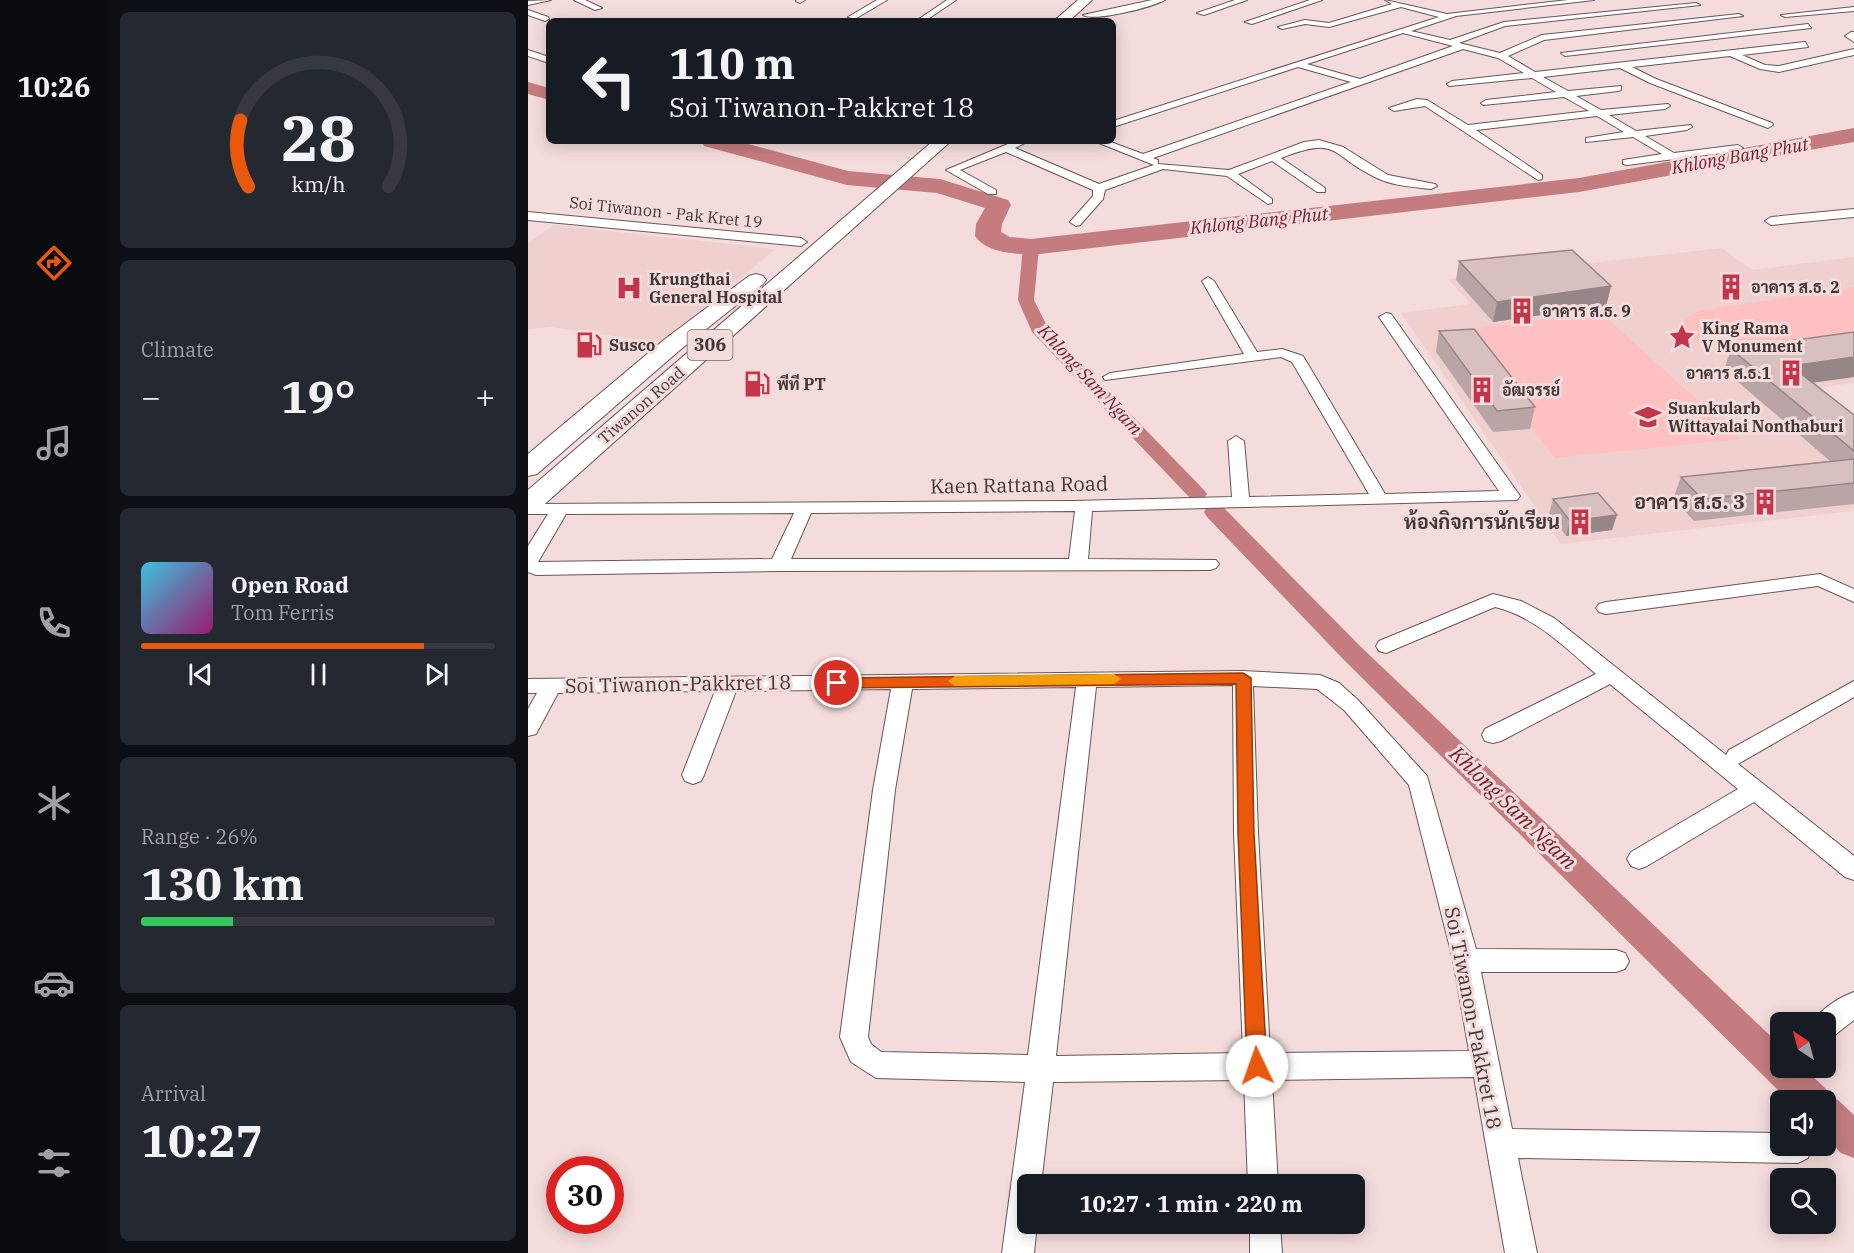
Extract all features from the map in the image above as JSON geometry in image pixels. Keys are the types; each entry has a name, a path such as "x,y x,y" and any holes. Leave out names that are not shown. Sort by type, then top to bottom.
{"main road":[{"path":"1065,18 1086,0"},
{"path":"1083,18 1103,0"},
{"name":"Tiwanon Road","path":"528,504 887,179 918,144"},
{"name":"Tiwanon Road","path":"528,468 673,345 801,242 939,144"}],"street":[{"path":"528,3 547,0"},
{"path":"578,0 598,8"},
{"path":"852,17 884,0"},
{"path":"925,18 952,0"},
{"path":"1083,18 1161,0"},
{"path":"1201,13 1243,0"},
{"path":"1249,22 1318,0"},
{"path":"1116,123 1446,16 1551,2 1590,0"},
{"path":"1839,0 1854,7"},
{"path":"1282,27 1305,22 1329,25 1394,1 1446,16"},
{"path":"1551,2 1695,68"},
{"path":"1451,43 1504,24 1696,5"},
{"path":"1785,15 1854,7"},
{"path":"528,12 545,19"},
{"path":"1501,56 1542,38 1739,16"},
{"path":"1565,53 1808,26"},
{"path":"1403,31 1501,56 1532,76 1674,156"},
{"path":"1854,34 1849,36 1854,39"},
{"path":"1452,84 1805,45"},
{"path":"1142,158 1357,81 1463,46"},
{"path":"1776,48 1810,61"},
{"path":"1730,53 1771,69 1854,52"},
{"path":"528,53 546,59"},
{"path":"1833,56 1854,61"},
{"path":"1300,65 1357,81"},
{"path":"1621,65 1653,81 1768,124"},
{"path":"1486,103 1618,88"},
{"path":"1394,108 1417,102 1427,103 1538,177"},
{"path":"1466,128 1665,106"},
{"path":"1590,140 1687,128"},
{"path":"992,192 951,170 1016,144"},
{"path":"1107,144 1162,166 1230,173 1308,144 1329,144 1385,177 1431,186"},
{"path":"1627,162 1738,147"},
{"path":"1006,148 1099,188 1162,166"},
{"path":"1274,157 1321,190"},
{"path":"1230,173 1268,201"},
{"path":"1076,222 1099,197 1099,188"},
{"path":"1771,221 1854,213"},
{"path":"528,225 534,216"},
{"name":"Soi Tiwanon - Pak Kret 19","path":"534,216 801,242"},
{"path":"1208,281 1253,357"},
{"name":"Kaen Rattana Road","path":"528,509 1084,506 1511,496 1386,318"},
{"path":"1110,377 1282,353 1298,358 1380,499"},
{"path":"1236,441 1241,502"},
{"path":"1078,565 1084,506"},
{"path":"779,565 806,507"},
{"path":"560,509 529,559 529,565 536,569 779,565 1210,564"},
{"path":"1606,608 1820,580 1854,596"},
{"path":"1386,646 1493,600 1503,601 1547,623 1854,870"},
{"path":"1493,735 1611,675"},
{"path":"1243,678 1246,833 1262,1174"},
{"name":"Soi Tiwanon-Pakkret 18","path":"528,686 1243,678 1320,681 1332,688 1351,705 1419,782 1466,960 1483,1064 1521,1253"},
{"path":"1018,1253 1042,1069 1087,680"},
{"path":"903,682 884,790 854,1037 866,1060 876,1065 1042,1069 1483,1064"},
{"path":"693,775 728,684"},
{"path":"528,728 552,686"},
{"path":"1737,756 1854,688"},
{"path":"1639,859 1754,791"},
{"path":"1466,960 1616,961"},
{"path":"1836,1018 1854,1004"},
{"path":"1499,1143 1770,1148"},
{"path":"1265,1234 1266,1253"}],"shaded area":[{"name":"Krungthai General Hospital","path":"553,225 776,249 663,343 551,327 528,329 528,243"},
{"name":"Suankularb Wittayalai Nonthaburi","path":"1722,248 1752,270 1854,257 1854,383 1792,391 1854,443 1854,511 1561,544 1401,313 1471,304 1448,279"},
{"path":"1854,287 1854,336 1763,349 1739,349 1717,347 1697,340 1681,329 1680,322 1699,311"},
{"path":"1600,312 1740,439 1555,458 1456,331"}],"building":[{"path":"1572,250 1611,286 1497,302 1459,261"},
{"path":"1474,329 1535,407 1497,411 1439,331"},
{"path":"1854,332 1854,357 1791,366 1854,415 1854,451 1731,349"},
{"path":"1854,459 1854,483 1702,499 1681,477"},
{"path":"1598,493 1617,515 1570,521 1553,499"}],"waterway":[{"name":"Khlong Bang Phut","path":"528,88 546,93"},
{"name":"Khlong Bang Phut","path":"723,144 847,178 940,186 999,205 989,224 988,236 1004,244 1031,247 1579,185 1854,135"},
{"name":"Khlong Sam Ngam","path":"1031,247 1026,300 1041,332 1197,494"},
{"name":"Khlong Sam Ngam","path":"1215,512 1352,653 1803,1090"},
{"name":"Khlong Sam Ngam","path":"1836,1122 1854,1140"}],"slow traffic":[{"path":"955,681 1114,679"}],"place":[{"name":"อาคาร ส.ธ. 2","path":"1731,287"},
{"name":"Krungthai General Hospital","path":"629,288"},
{"name":"อาคาร ส.ธ. 9","path":"1522,311"},
{"name":"King Rama V Monument","path":"1682,337"},
{"name":"Susco","path":"589,345"},
{"name":"อาคาร ส.ธ.1","path":"1791,373"},
{"name":"พีที PT","path":"757,384"},
{"name":"อัฒจรรย์","path":"1482,390"},
{"name":"Suankularb Wittayalai Nonthaburi","path":"1648,417"},
{"name":"อาคาร ส.ธ. 3","path":"1765,502"},
{"name":"ห้องกิจการนักเรียน","path":"1580,522"}],"route":[{"path":"837,683 1243,678 1246,833 1257,1066"}]}
